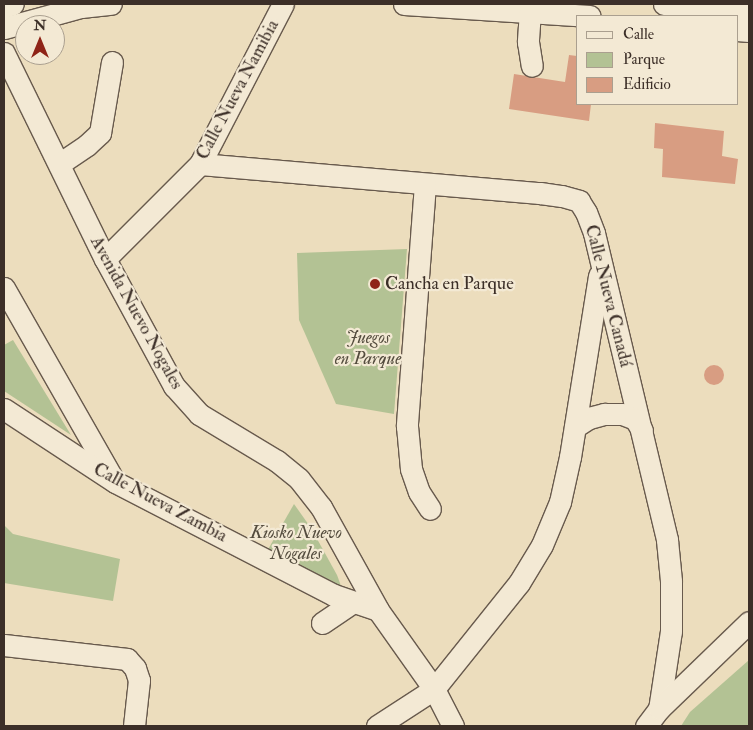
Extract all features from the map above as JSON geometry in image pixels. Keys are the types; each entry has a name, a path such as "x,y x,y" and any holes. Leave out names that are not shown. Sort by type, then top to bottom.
{"street":[{"path":"4,7 13,4"},
{"path":"4,28 50,9 111,4"},
{"name":"Calle Nueva Namibia","path":"104,259 200,164 283,4"},
{"path":"404,4 578,15"},
{"path":"678,4 749,11"},
{"path":"530,11 528,42 532,66"},
{"name":"Avenida Nuevo Nogales","path":"4,53 104,259 174,386 199,414 277,461 299,479 321,507 378,610 434,690 453,726"},
{"path":"58,164 87,145 100,133 112,62"},
{"name":"Calle Nueva Canadá","path":"200,164 562,196 579,202 586,212 594,233 667,540 671,581 671,631 659,709"},
{"path":"425,184 407,426 411,469 419,492 430,509"},
{"path":"377,726 434,690 519,584 542,545 560,502 575,427 601,267"},
{"path":"4,288 114,482"},
{"name":"Calle Nueva Zambia","path":"4,409 114,482 353,602 378,610"},
{"path":"575,427 589,418 604,414 622,414 635,419 642,430"},
{"path":"322,622 353,602"},
{"path":"646,726 659,709 749,622"},
{"path":"4,644 127,660 135,668 139,680 134,726"}],"green space":[{"name":"Juegos en Parque","path":"407,249 394,414 336,404 299,320 297,253"},
{"path":"13,340 71,435 4,391 4,345"},
{"name":"Kiosko Nuevo Nogales","path":"294,504 311,528 337,575 344,594 266,553"},
{"path":"4,525 13,534 120,559 113,601 4,583"},
{"path":"749,660 749,726 681,726 690,712"}],"building":[{"path":"569,55 576,56 576,105 591,105 589,121 509,109 514,74 565,82"},
{"path":"655,123 724,131 722,156 738,159 735,184 662,177 663,149 654,148"},
{"path":"714,365 721,368 724,375 721,382 714,385 707,382 704,375 707,368"}],"place":[{"name":"Cancha en Parque","path":"375,284"}]}
